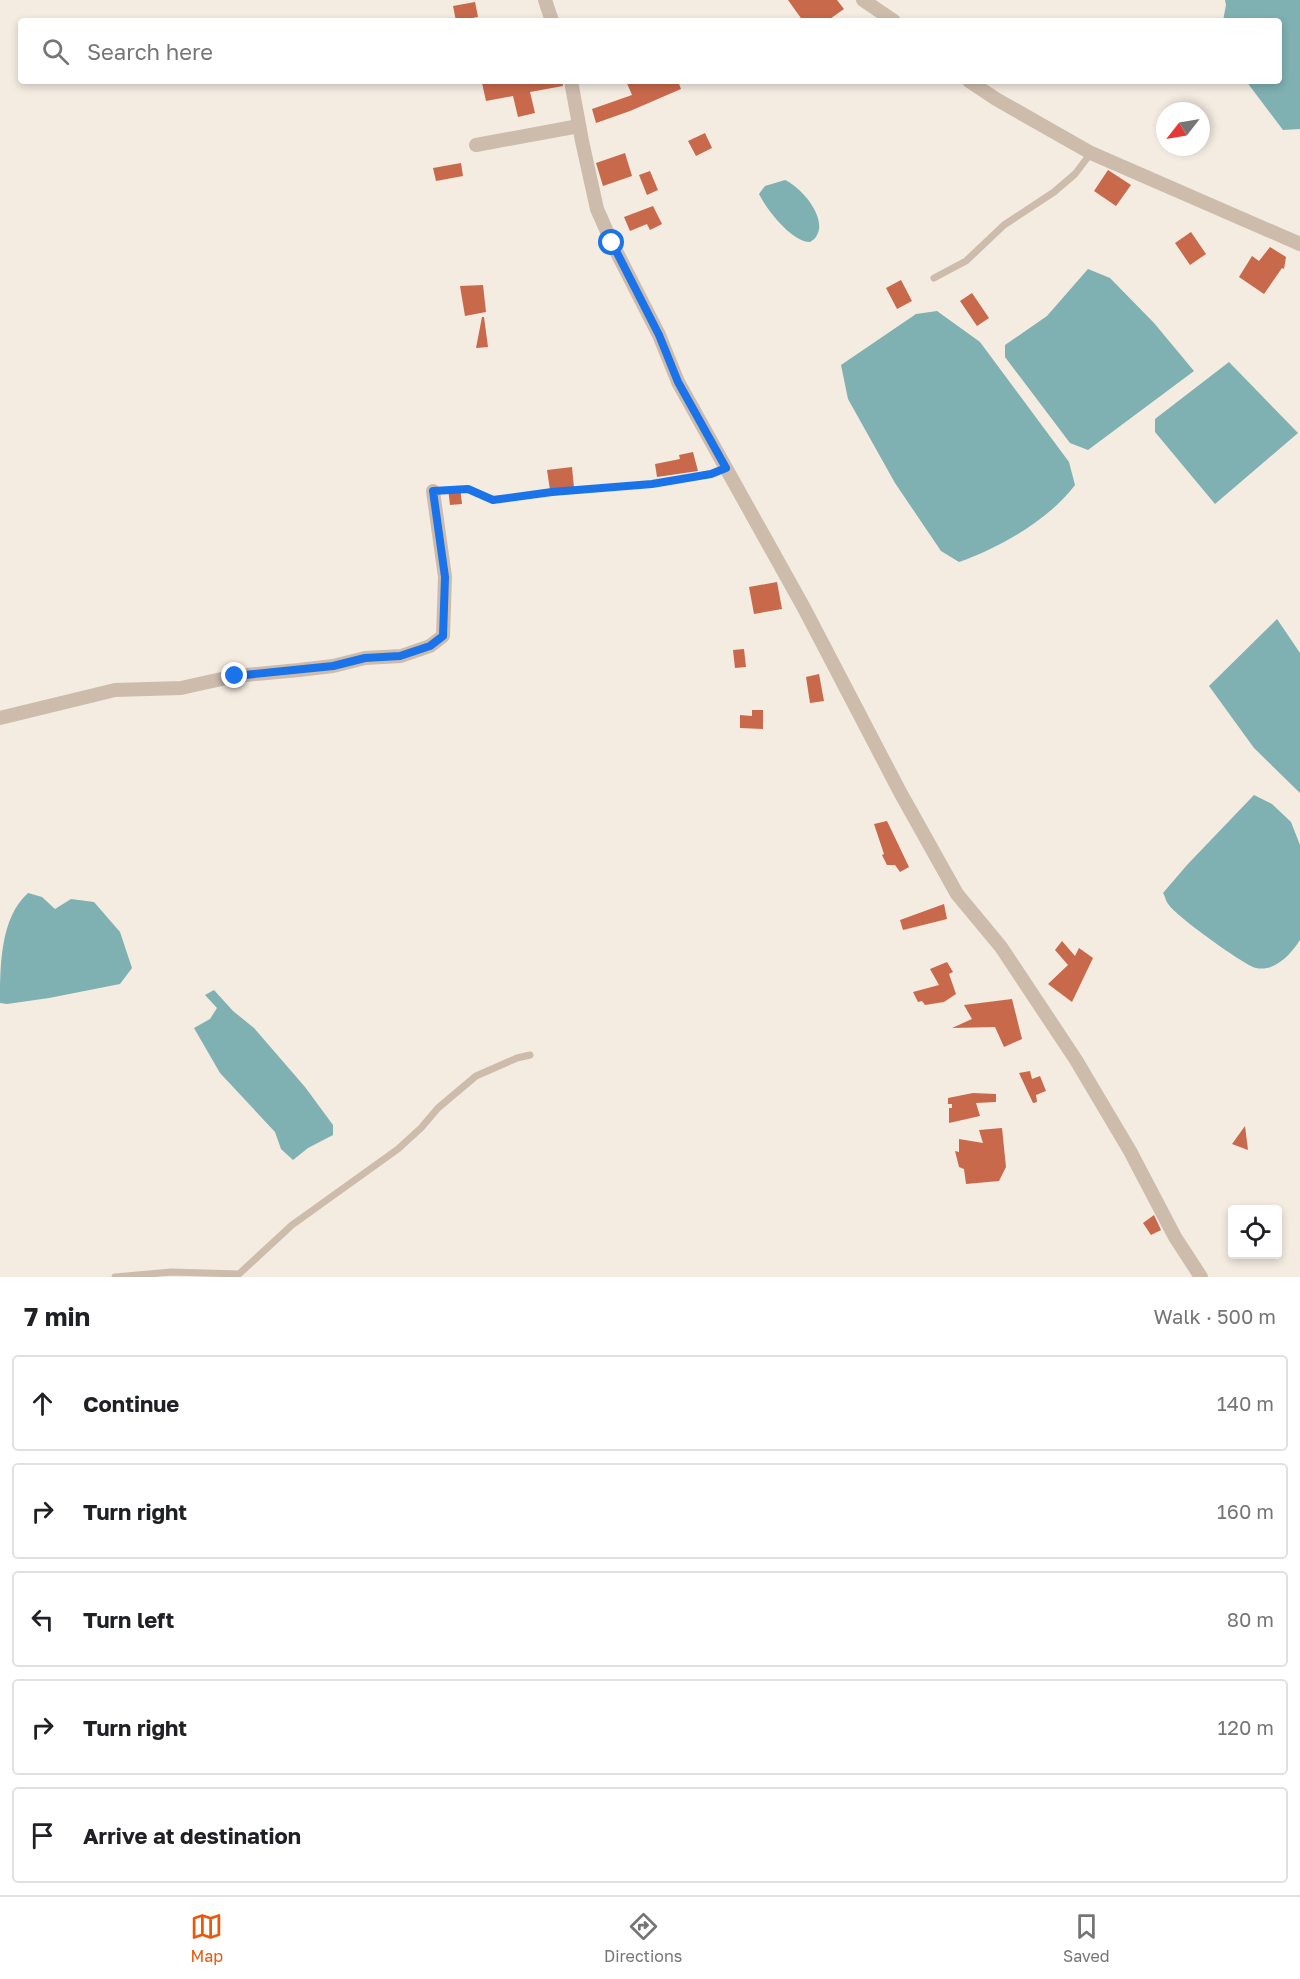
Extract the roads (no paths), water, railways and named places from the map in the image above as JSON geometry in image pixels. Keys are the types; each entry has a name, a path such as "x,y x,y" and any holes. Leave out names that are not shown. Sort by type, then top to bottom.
{"street":[{"path":"545,0 551,18"},
{"path":"863,0 890,18"},
{"path":"572,84 597,209 659,335 678,382 804,608 900,792 957,894 1001,947 1076,1060 1130,1151 1175,1237 1201,1277"},
{"path":"974,84 1091,153 1300,244"},
{"path":"476,145 579,126"},
{"path":"0,718 115,690 181,688 235,676 333,666 365,658 400,656 430,646 443,636 445,612 445,577 433,491"}],"lane":[{"path":"934,278 966,261 1004,225 1054,192 1075,174 1091,153"},
{"path":"115,1277 171,1272 238,1274 292,1225 398,1149 422,1128 438,1108 476,1076 530,1054"}],"water":[{"path":"1225,0 1300,0 1300,129 1283,130 1248,84 1282,84 1282,18 1224,18"},
{"path":"785,180 805,196 815,212 819,228 816,237 810,242 803,241 788,231 759,194 765,186"},
{"path":"1088,269 1110,278 1154,323 1194,371 1088,450 1070,443 1005,357 1005,345 1047,316"},
{"path":"937,311 980,342 1069,462 1075,485 1052,510 1022,531 990,549 959,562 941,551 895,483 848,399 841,365 916,314"},
{"path":"1229,362 1298,433 1215,504 1155,432 1155,419"},
{"path":"1277,619 1300,653 1300,793 1254,748 1209,686"},
{"path":"1254,795 1272,804 1291,822 1300,845 1300,940 1282,961 1263,969 1249,965 1196,929 1174,911 1163,893"},
{"path":"28,893 42,897 55,909 71,899 94,902 120,932 132,968 120,984 49,998 0,1003 1,959 7,929 19,903"},
{"path":"214,990 233,1011 254,1028 305,1087 333,1125 333,1135 308,1148 293,1160 281,1149 275,1132 220,1073 194,1028 210,1019 217,1008 205,995"}]}
